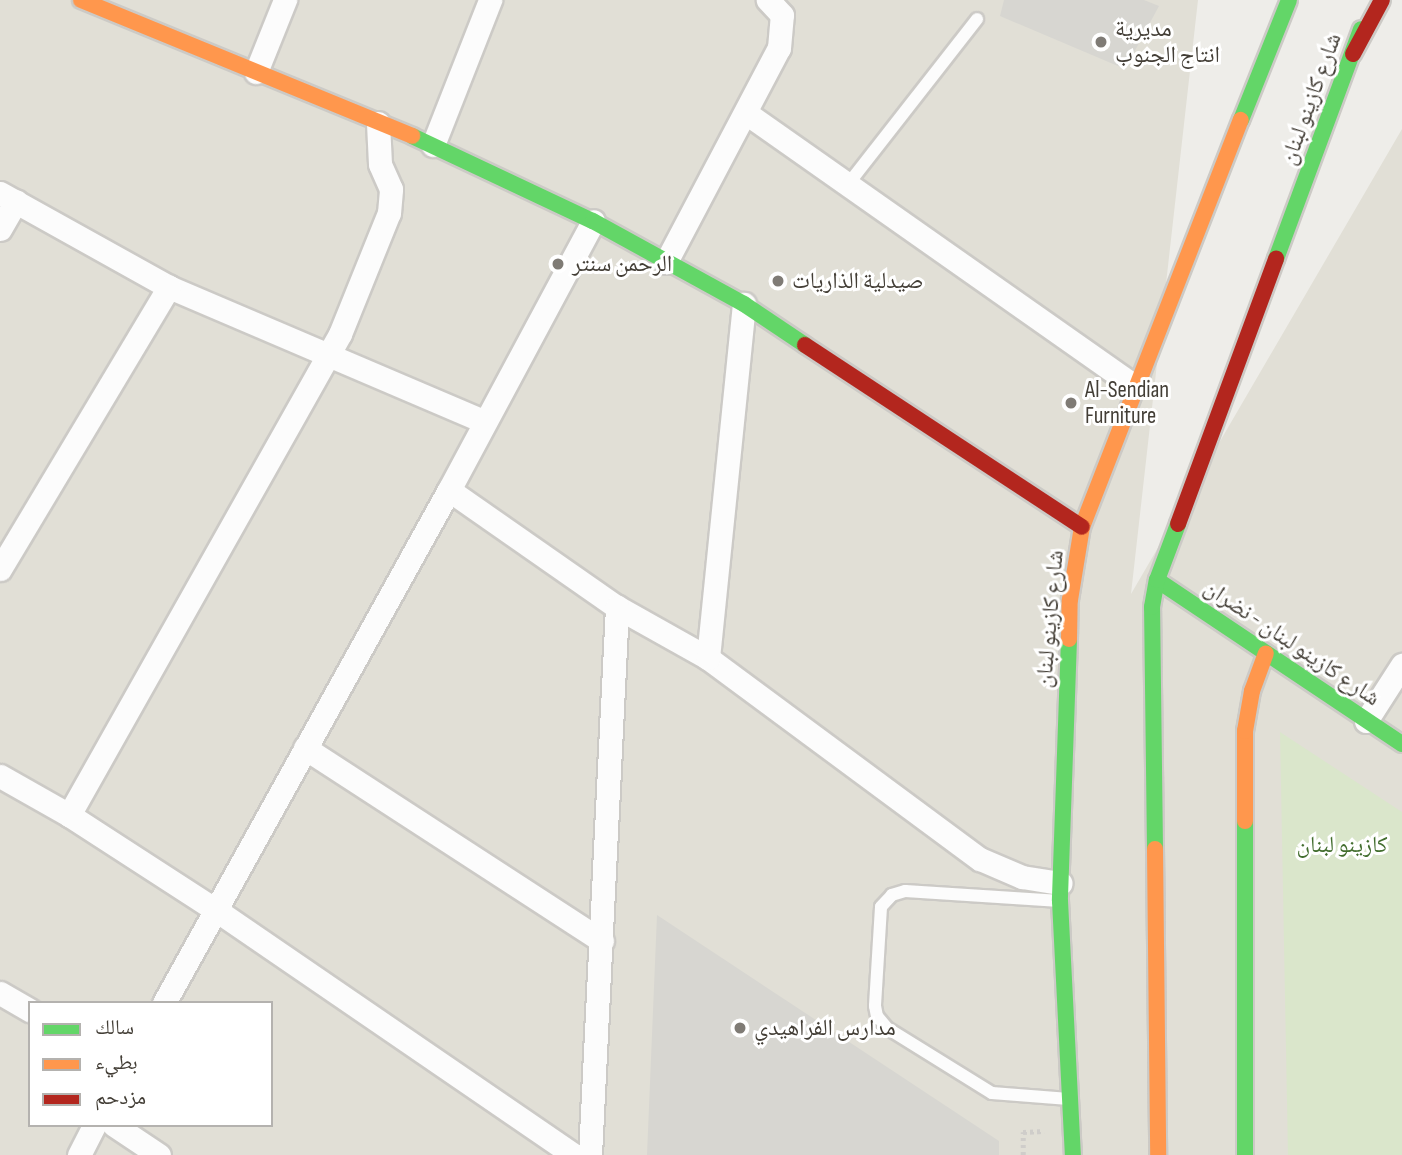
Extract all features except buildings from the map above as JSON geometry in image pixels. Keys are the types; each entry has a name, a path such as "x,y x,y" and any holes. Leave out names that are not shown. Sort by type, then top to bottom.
{"main road":[{"path":"81,0 115,6 256,72 433,145 593,221 744,304 1082,527"},
{"name":"شارع كازينو لبنان","path":"1073,1155 1073,1099 1061,892 1070,600 1082,527 1135,386 1289,0"},
{"name":"شارع كازينو لبنان","path":"1158,1155 1150,637 1157,580 1353,54 1370,0"},
{"path":"1353,54 1382,0"},
{"name":"شارع كازينو لبنان - نضران","path":"1157,580 1402,744"},
{"path":"1245,1155 1245,731 1252,691 1265,653"}],"street":[{"path":"256,72 285,0"},
{"path":"433,145 490,0"},
{"path":"666,262 779,48 782,15 768,0"},
{"path":"746,113 1135,386"},
{"path":"69,815 340,334 389,213 391,189 380,164 378,123"},
{"path":"0,229 8,197 169,287 483,421"},
{"path":"165,1001 449,490 483,421 593,221"},
{"path":"0,569 169,287"},
{"path":"708,658 744,304"},
{"path":"449,490 617,607 708,658 980,859 1061,892"},
{"path":"590,1155 617,607"},
{"path":"1366,721 1402,665"},
{"path":"305,748 602,941"},
{"path":"0,776 69,815 216,910 574,1155"},
{"path":"0,993 28,1009"},
{"path":"79,1155 93,1127"},
{"path":"117,1127 159,1155"}],"lane":[{"path":"849,183 977,19"},
{"path":"1061,892 905,891 892,895 881,907 876,1006 877,1016 887,1028 992,1093 1073,1099"}],"path":[{"path":"1023,1132 1024,1155"}],"shaded area":[{"path":"0,0 1198,0 1131,594 1402,129 1402,1155 0,1155"}],"green space":[{"name":"كازينو لبنان","path":"1280,732 1402,812 1402,1155 1288,1155"}],"traffic: fast":[{"path":"1241,120 1289,0"},
{"path":"1276,259 1361,29"},
{"path":"412,136 593,221 744,304 805,345"},
{"path":"1155,849 1152,607 1157,580 1178,524"},
{"path":"1157,580 1402,744"},
{"path":"1069,639 1060,901 1073,1155"},
{"path":"1245,821 1245,1155"}],"traffic: slow":[{"path":"81,0 412,136"},
{"path":"1069,639 1070,600 1082,527 1241,120"},
{"path":"1245,821 1245,731 1252,691 1266,653"},
{"path":"1155,849 1158,1155"}],"traffic: jam":[{"path":"1353,54 1382,0"},
{"path":"1178,524 1276,259"},
{"path":"805,345 1082,527"}],"place":[{"name":"مديرية انتاج الجنوب","path":"1101,42"},
{"name":"الرحمن سنتر","path":"558,264"},
{"name":"صيدلية الذاريات","path":"778,281"},
{"name":"Al-Sendian Furniture","path":"1071,403"},
{"name":"مدارس الفراهيدي","path":"740,1028"}]}
